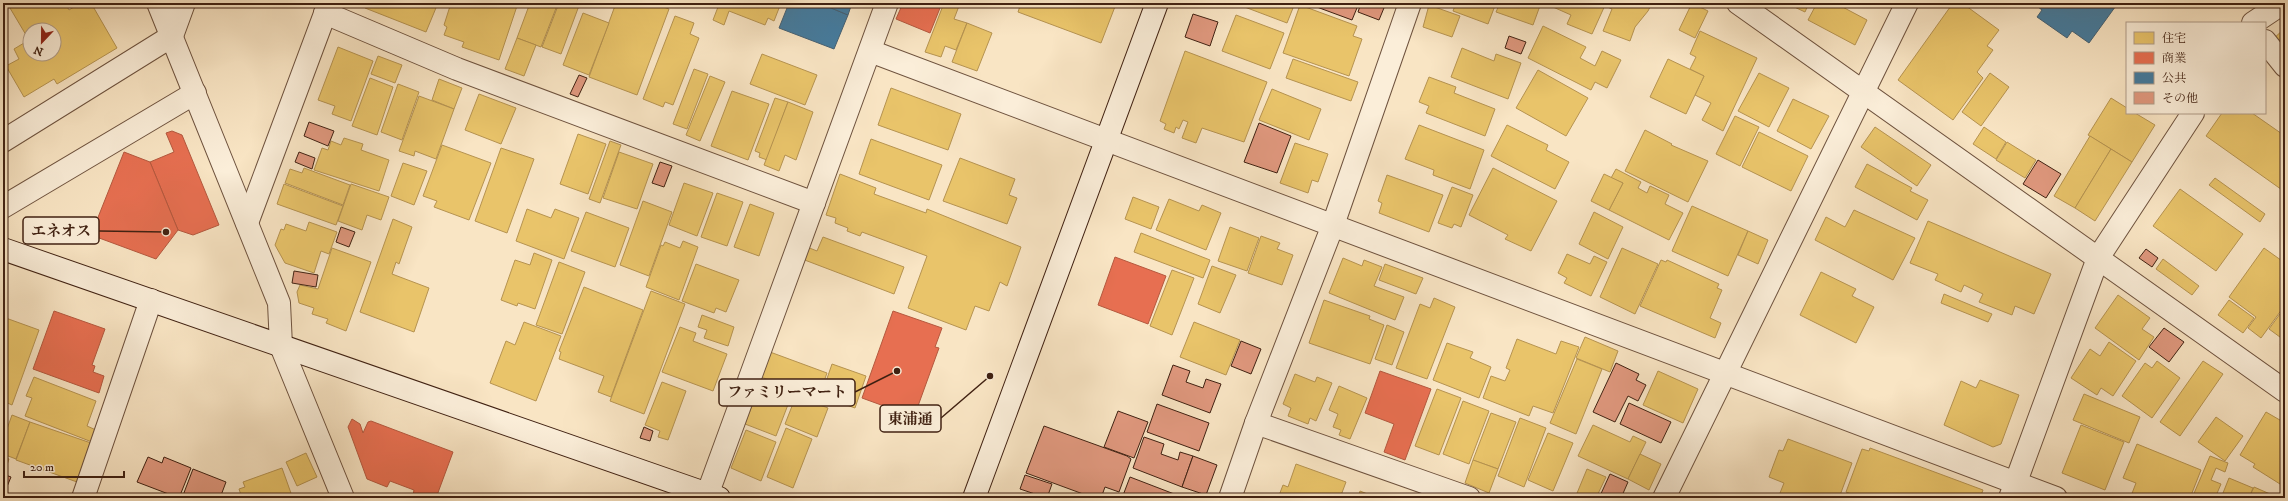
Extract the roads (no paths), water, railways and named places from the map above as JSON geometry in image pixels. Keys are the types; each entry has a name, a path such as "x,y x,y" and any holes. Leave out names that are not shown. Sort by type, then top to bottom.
{"street":[{"path":"158,3 279,303 281,346 343,498"},
{"path":"4,137 172,36 184,3"},
{"path":"3,249 711,496 814,204 888,3"},
{"path":"974,498 1157,3"},
{"path":"1230,498 1256,423 1333,226 1410,3"},
{"path":"1738,3 2285,391"},
{"path":"1664,498 1862,91 1907,3"},
{"path":"2254,22 2283,3"},
{"path":"247,223 327,8 456,69 814,204"},
{"path":"2266,42 2285,66"},
{"path":"870,51 1725,374 2013,490 2056,498"},
{"path":"3,207 195,93"},
{"path":"2013,490 2098,258 2192,114"},
{"path":"84,498 151,300"},
{"path":"1256,423 1469,498"}],"place":[{"name":"エネオス","path":"166,232"},
{"name":"ファミリーマート","path":"897,371"},
{"name":"東浦通","path":"990,376"}]}
